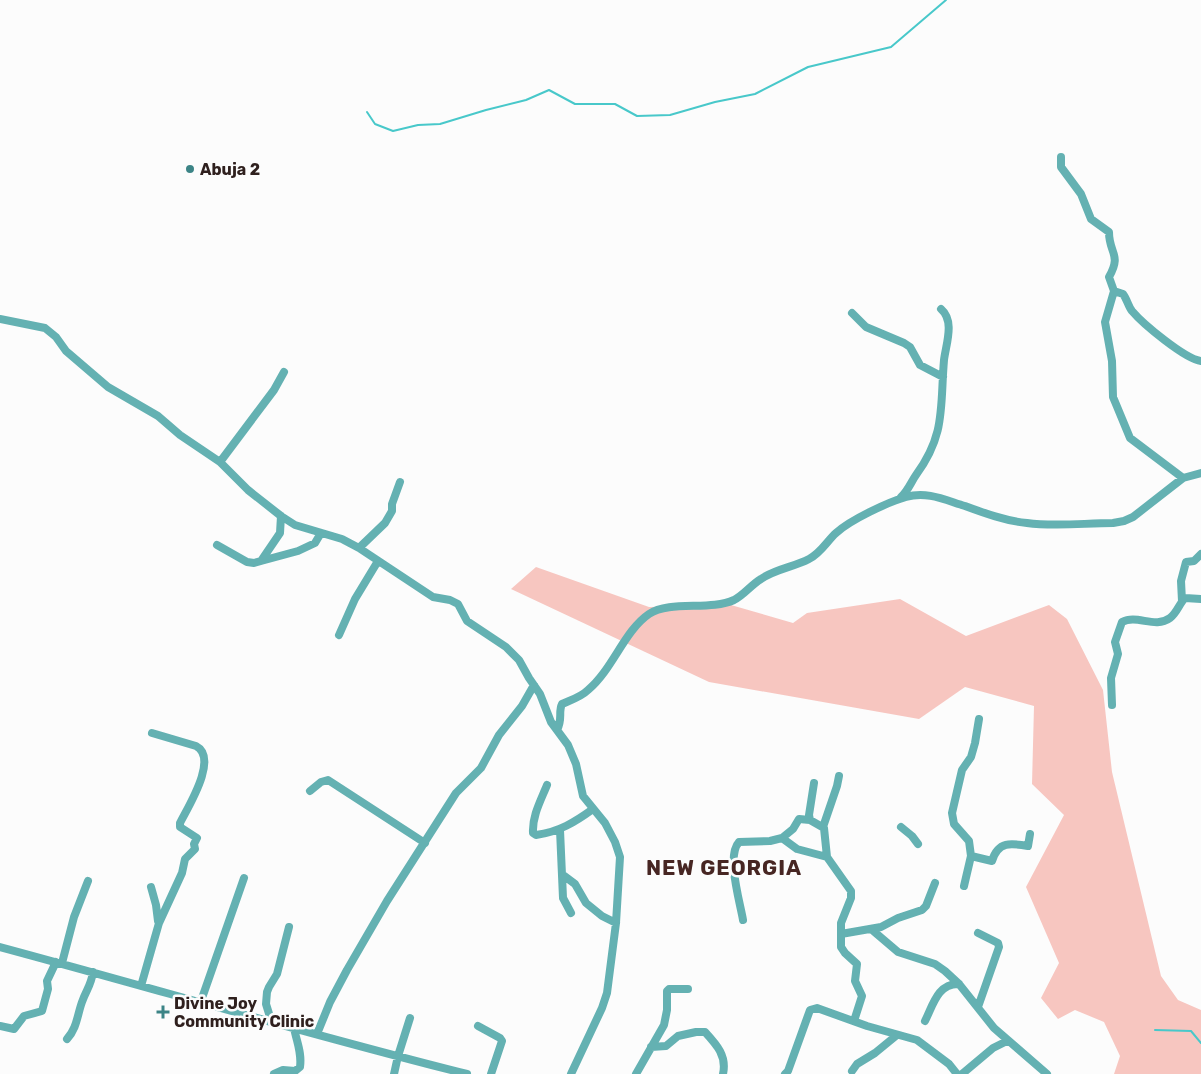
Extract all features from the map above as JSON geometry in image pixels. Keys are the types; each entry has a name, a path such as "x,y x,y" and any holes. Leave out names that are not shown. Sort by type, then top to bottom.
{"street":[{"path":"1061,157 1061,167 1081,194 1091,219 1109,232 1110,243 1115,257 1116,264 1109,277 1114,291 1105,322 1112,361 1113,397 1130,438 1183,478"},
{"path":"1114,291 1123,294 1133,311 1161,337 1191,358 1201,361"},
{"path":"895,501 905,494 926,462 941,422 943,377 949,325 946,314 941,309"},
{"path":"852,313 866,327 910,347 920,365 943,377"},
{"path":"0,319 45,328 56,337 66,351 108,387 158,416 180,435 220,462 248,490 281,516 295,525 342,539 359,548 434,598 450,600 458,604 467,621 506,647 517,657 540,694 551,722 568,745 576,764 582,793 605,823 620,857 616,923 605,1000 571,1074"},
{"path":"220,462 274,390 284,372"},
{"path":"557,730 562,719 560,708 562,704 587,692 597,682 614,660 632,630 649,614 659,609 718,604 736,599 762,578 810,559 844,526 907,496 924,494 934,496 971,509 1025,523 1113,523 1133,517 1183,478 1201,473"},
{"path":"359,548 385,523 392,511 392,504 400,482"},
{"path":"280,533 281,516"},
{"path":"260,561 280,533 295,525"},
{"path":"216,545 247,562 254,563 298,551 315,543 321,533"},
{"path":"1182,601 1181,581 1186,562 1194,561 1201,554"},
{"path":"339,635 355,599 378,561"},
{"path":"1112,705 1111,678 1118,654 1115,642 1122,622 1132,619 1152,622 1164,621 1174,614 1182,601 1188,598 1201,599"},
{"path":"317,1034 330,1002 360,946 460,788 481,768 499,735 522,706 534,685"},
{"path":"964,886 971,856 969,841 954,824 952,813 962,770 971,757 979,719"},
{"path":"141,986 159,923 182,873 185,859 195,849 194,844 197,838 180,827 180,823 199,787 204,753 196,746 152,733"},
{"path":"838,776 837,786 822,827 827,857 851,891 851,898 841,924 841,947 857,964 855,981 862,996 854,1021"},
{"path":"310,792 321,782 328,780 425,843"},
{"path":"810,820 809,815 814,783"},
{"path":"547,785 535,813 533,833 536,835 560,830 593,809"},
{"path":"743,920 734,876 736,845 745,841 782,838 793,829 799,820 810,820 822,827"},
{"path":"901,827 918,844"},
{"path":"560,830 563,898 571,913"},
{"path":"971,856 992,862 996,852 1002,846 1012,844 1028,846 1030,834"},
{"path":"782,838 797,849 827,857"},
{"path":"563,875 575,884 586,903 608,920 616,923"},
{"path":"201,1001 244,878"},
{"path":"0,1026 14,1029 24,1016 42,1011 48,989 47,981 59,963 88,881"},
{"path":"841,934 871,929 922,910 926,906 935,883"},
{"path":"151,887 159,923"},
{"path":"268,1022 270,1017 266,1004 267,992 277,974 289,927"},
{"path":"871,929 898,952 935,964 959,984 994,1028 1047,1074"},
{"path":"978,933 998,943 999,946 978,1007"},
{"path":"0,947 201,1001 268,1022 398,1056 438,1070 467,1074"},
{"path":"67,1039 75,1028 83,1000 91,986 93,972"},
{"path":"925,1021 942,989 953,984 959,984"},
{"path":"636,1074 664,1025 667,1010 667,991 688,989"},
{"path":"785,1074 810,1010 818,1008 917,1040 948,1064 957,1074"},
{"path":"394,1074 410,1018"},
{"path":"478,1026 502,1041 491,1074"},
{"path":"274,1074 283,1070 295,1071 300,1067 301,1052 297,1044 294,1028"},
{"path":"651,1047 666,1046 678,1036 705,1032 722,1053 724,1061 723,1074"},
{"path":"852,1071 857,1064 876,1053 897,1035"},
{"path":"962,1074 993,1048 1007,1040"}],"shaded area":[{"path":"536,567 649,607 694,606 717,601 793,623 807,613 900,599 966,636 1049,605 1067,619 1103,690 1112,772 1161,976 1178,1000 1201,1010 1201,1074 1114,1074 1120,1056 1104,1022 1075,1010 1058,1019 1041,998 1059,963 1026,887 1064,815 1032,784 1034,706 965,687 919,719 709,682 511,589"}],"waterway":[{"path":"367,112 375,124 393,131 418,125 440,124 526,100 549,90 575,104 615,104 637,116 670,115 715,102 755,94 808,67 891,47 946,0"},
{"path":"1155,1030 1191,1031 1201,1043"}],"place":[{"name":"Abuja 2","path":"190,169"},
{"name":"Divine Joy Community Clinic","path":"163,1012"}],"district":[{"name":"NEW GEORGIA","path":"724,868"}]}
